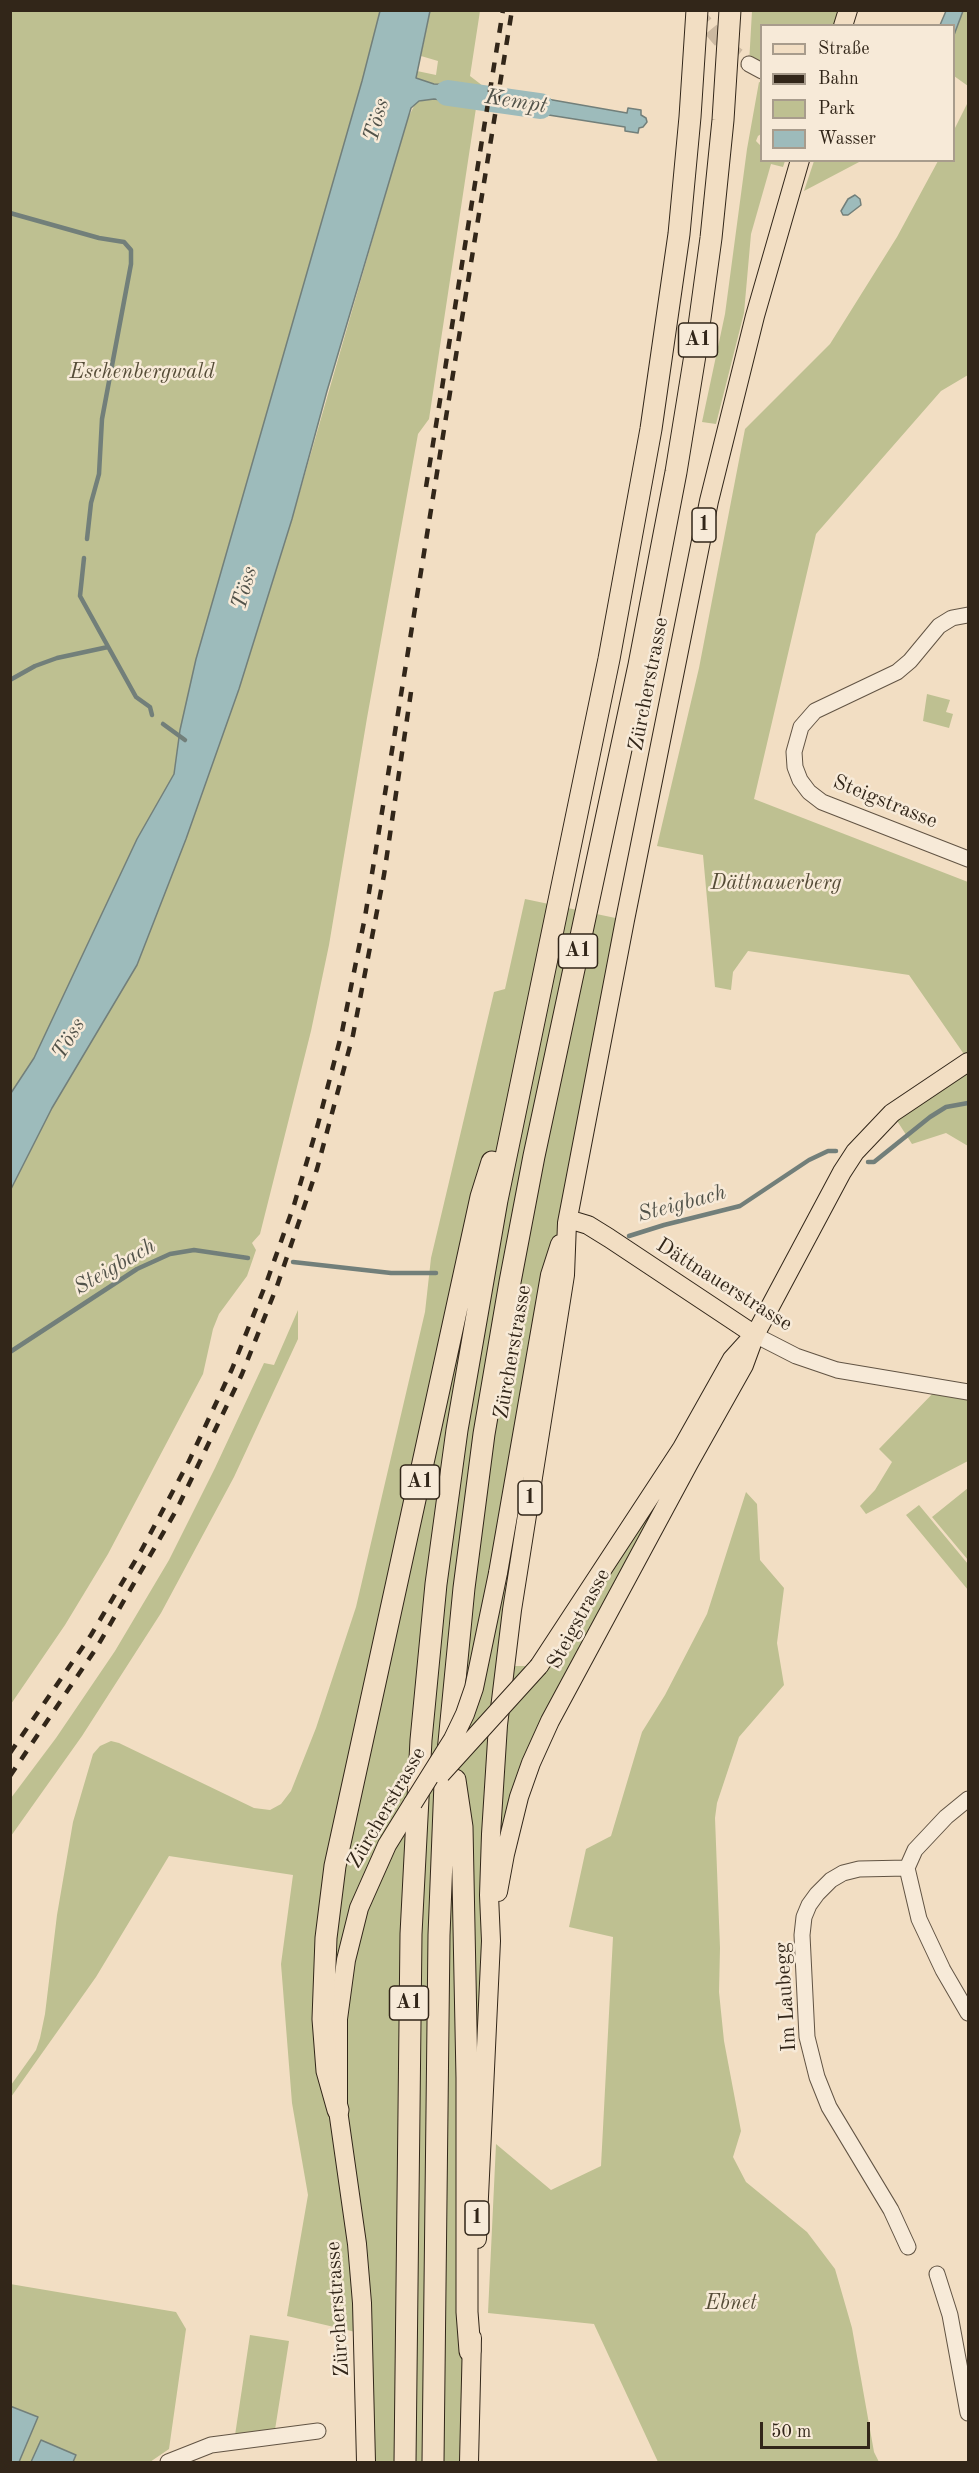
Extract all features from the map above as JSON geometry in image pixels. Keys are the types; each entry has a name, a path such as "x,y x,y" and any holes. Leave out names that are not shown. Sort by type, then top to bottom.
{"highway":[{"name":"A1","path":"405,2463 409,2002 415,1827 424,1701 436,1584 456,1430 484,1266 523,1067 611,648 653,419 682,205 697,10"},
{"name":"A1","path":"434,2463 437,2002 445,1783 459,1626 473,1511 510,1282 534,1156 639,665 684,424 715,198 730,10"},
{"name":"A1","path":"338,2110 327,2072 323,2019 326,1938 335,1866 481,1197 523,1067"},
{"name":"A1","path":"449,1742 462,1827 467,2078 467,2312 470,2351"}],"main road":[{"name":"Zürcherstrasse","path":"469,2463 470,2351 475,2313 491,1941 489,1894 491,1834 504,1667 565,1275 568,1221 625,920 709,501 758,306 799,163"},
{"name":"Steigstrasse","path":"491,1941 511,1824 535,1753 606,1616 744,1365 754,1335 855,1152 892,1113 969,1062"},
{"name":"Zürcherstrasse","path":"366,2463 362,2303 338,2110 338,2019 346,1960 359,1908 387,1845 453,1739 474,1688 498,1572 550,1275 568,1221"},
{"name":"Dättnauerstrasse","path":"568,1221 588,1225 754,1335"},
{"name":"Steigstrasse","path":"413,1803 539,1666 671,1465 732,1359 754,1335"}],"street":[{"name":"Steigstrasse","path":"969,615 956,617 939,626 910,661 897,672 815,711 801,727 794,753 795,767 800,780 809,792 822,802 969,859"},
{"name":"Dättnauerstrasse","path":"754,1335 796,1356 837,1370 969,1392"},
{"path":"969,1799 946,1817 915,1850 907,1868 919,1919 942,1970 969,2013"},
{"name":"Im Laubegg","path":"907,1868 859,1869 843,1873 831,1880 809,1905 802,1924 802,1935 807,2037 817,2077 830,2107 882,2193 908,2247"},
{"path":"937,2274 948,2303 969,2414"},
{"path":"168,2463 211,2445 318,2431"}],"green space":[{"name":"Eschenbergwald","path":"10,11 380,11 362,81 196,659 180,730 174,774 137,839 34,1058 11,1093"},
{"path":"430,11 480,11 470,76 483,86 482,89 464,85 434,84 416,78 417,71 436,75 438,61 421,56"},
{"path":"752,11 848,11 843,24 760,24 760,70 749,64"},
{"path":"963,11 968,11 968,86 955,77 955,32"},
{"path":"759,82 760,135 756,141 760,145 760,162 785,162 783,167 771,164 751,234 744,313 716,424 702,422 725,314 747,149"},
{"path":"434,99 480,105 476,108 429,419 418,434 329,945 311,1031 260,1234 252,1243 256,1250 247,1276 219,1314 213,1329 203,1374 108,1554 65,1625 11,1704 11,1189 52,1108 137,965 239,689 292,519 407,120 416,102"},
{"name":"Dättnauerberg","path":"968,102 968,375 941,391 816,534 754,799 968,882 968,1060 909,975 748,951 733,972 731,990 715,987 703,855 657,846 699,668 745,429 830,344 897,237 937,162 955,162 955,128"},
{"path":"813,162 859,162 804,191"},
{"path":"927,694 950,700 946,712 953,714 949,728 923,721"},
{"path":"525,899 625,920 505,1666 539,1666 671,1465 689,1463 600,1627 511,1824 491,1941 469,2462 366,2462 364,2334 287,2316 308,2195 292,2103 281,1964 293,1875 169,1856 96,1977 11,2097 11,2085 36,2050 40,2038 73,1822 93,1754 100,1746 111,1741 119,1743 254,1808 270,1810 281,1804 291,1791 316,1728 356,1607 425,1312 431,1258 494,992 505,989"},
{"path":"968,1062 968,1146 946,1133 912,1144 892,1113"},
{"path":"298,1310 298,1339 234,1477 161,1613 82,1736 11,1836 11,1798 56,1738 115,1651 169,1560 264,1363 274,1365"},
{"path":"938,1388 968,1393 968,1461 866,1514 860,1506 875,1490 892,1462 879,1449"},
{"path":"968,1488 968,1560 932,1517"},
{"name":"Ebnet","path":"746,1492 757,1504 760,1560 784,1588 777,1643 784,1685 739,1737 717,1803 715,1818 720,1948 719,1992 724,2041 741,2131 733,2157 746,2182 807,2232 835,2269 852,2328 874,2452 879,2462 658,2462 594,2324 488,2313 496,2144 551,2190 601,2166 613,1937 569,1927 586,1849 611,1836 642,1732 665,1695 707,1614"},
{"path":"919,1505 968,1564 968,1590 906,1515"},
{"path":"10,2284 176,2312 186,2329 169,2449 150,2462 11,2462"},
{"path":"250,2335 289,2341 274,2436 234,2442"}],"water":[{"name":"Töss","path":"380,11 430,11 416,78 434,84 464,85 482,89 480,105 434,99 419,101 411,108 327,391 292,519 239,689 186,839 137,965 52,1108 11,1189 11,1093 34,1058 137,839 174,774 180,730 196,659 362,81"},
{"path":"946,11 963,11 955,32 955,24 940,24"},
{"path":"507,92 627,113 628,108 641,110 641,115 646,118 647,122 639,128 638,133 625,131 625,127 504,108"},
{"path":"855,195 860,199 861,205 848,215 843,215 841,211 848,199"},
{"path":"10,2406 38,2417 19,2462 11,2462"},
{"path":"41,2440 76,2455 73,2462 31,2462"}],"waterway":[{"name":"Kempt","path":"448,93 540,106"},
{"path":"10,213 99,238 124,242 131,250 131,264 102,419 99,474 91,503 87,539"},
{"path":"84,558 80,596 136,697 150,707 152,715"},
{"path":"10,680 35,666 57,658 108,647"},
{"path":"163,724 185,740"},
{"name":"Steigbach","path":"868,1162 874,1162 946,1107 968,1103"},
{"name":"Steigbach","path":"629,1236 740,1206 809,1160 828,1151 836,1151"},
{"name":"Steigbach","path":"10,1352 137,1269 170,1254 194,1250 248,1258"},
{"name":"Steigbach","path":"293,1262 391,1273 436,1273"}],"tunnel":[{"path":"696,12 725,46 749,64"}],"railway":[{"path":"426,487 503,10"},
{"path":"10,1753 91,1635 141,1551 189,1461 232,1369 267,1281 294,1205 318,1124 342,1032 365,917 512,10"},
{"path":"10,1776 97,1647 177,1509 242,1374 277,1286 317,1169 353,1035 384,875 411,692"}]}
